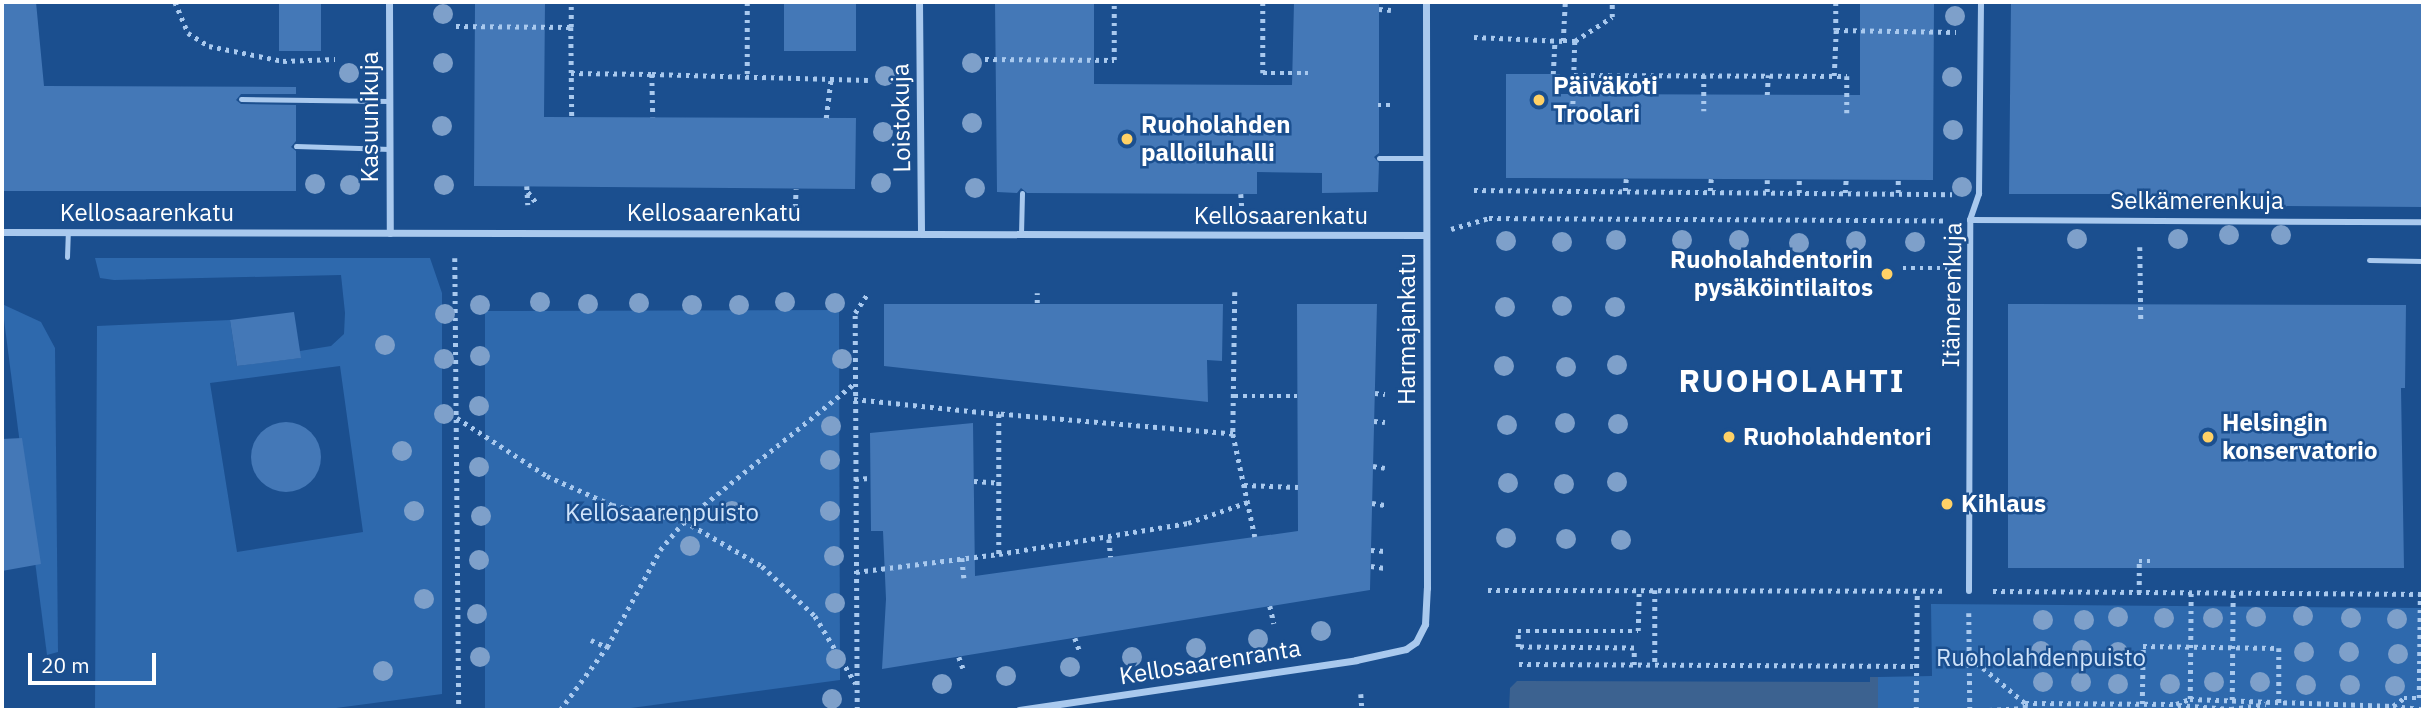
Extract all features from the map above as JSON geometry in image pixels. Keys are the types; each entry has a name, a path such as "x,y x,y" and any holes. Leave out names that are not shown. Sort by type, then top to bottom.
{"street":[{"name":"Kasuunikuja","path":"389,2 390,233"},
{"name":"Loistokuja","path":"919,2 921,233"},
{"name":"Harmajankatu","path":"1406,649 1416,642 1426,624 1426,2"},
{"name":"Itämerenkuja","path":"1969,591 1970,220 1979,194 1981,2"},
{"name":"Selkämerenkuja","path":"1970,220 2423,222"},
{"name":"Kellosaarenkatu","path":"2,232 1426,235"},
{"name":"Kellosaarenranta","path":"1019,710 1406,649"}],"lane":[{"path":"241,99 389,101"},
{"path":"296,146 390,149"},
{"path":"1379,158 1426,158"},
{"path":"1021,234 1022,193"},
{"path":"66,257 68,232"},
{"path":"2369,260 2423,261"}],"path":[{"path":"175,2 188,33 209,46 282,61 335,60"},
{"path":"571,2 572,117"},
{"path":"747,2 747,74"},
{"path":"985,59 1114,60 1114,2"},
{"path":"1263,2 1263,73 1308,72"},
{"path":"1563,41 1565,2"},
{"path":"1474,37 1575,41 1612,17 1612,2"},
{"path":"1835,76 1836,2"},
{"path":"1379,9 1391,10"},
{"path":"456,26 571,27"},
{"path":"1836,30 1981,32"},
{"path":"1553,74 1555,40"},
{"path":"1573,109 1575,41"},
{"path":"571,73 747,74 868,80"},
{"path":"652,74 653,117"},
{"path":"1574,75 1847,76 1847,113"},
{"path":"1704,75 1704,111"},
{"path":"1767,95 1768,75"},
{"path":"826,118 831,78"},
{"path":"1378,105 1393,105"},
{"path":"1625,191 1626,179"},
{"path":"1710,191 1711,179"},
{"path":"1767,180 1767,192"},
{"path":"1798,192 1799,180"},
{"path":"1845,193 1846,180"},
{"path":"1898,180 1898,193"},
{"path":"528,205 528,189 538,205"},
{"path":"795,207 796,189"},
{"path":"1474,190 1979,194"},
{"path":"1241,194 1242,211"},
{"path":"1426,235 1489,218 1970,220"},
{"path":"2139,221 2141,319"},
{"path":"455,233 459,710"},
{"path":"1903,268 1970,268"},
{"path":"1236,292 1233,434 1255,537"},
{"path":"857,710 855,313 868,293"},
{"path":"1037,293 1037,303"},
{"path":"560,710 607,647 660,550 684,521 854,384"},
{"path":"1375,393 1385,394"},
{"path":"1235,396 1297,396"},
{"path":"855,399 1233,434"},
{"path":"999,414 999,554"},
{"path":"457,418 547,477 612,505 684,521 762,566 815,616 856,684"},
{"path":"1374,421 1385,422"},
{"path":"1373,466 1385,468"},
{"path":"855,479 870,478"},
{"path":"974,481 1000,483"},
{"path":"1244,485 1298,487"},
{"path":"856,572 1109,539 1188,523 1248,502"},
{"path":"1372,503 1385,505"},
{"path":"1109,539 1111,557"},
{"path":"1371,550 1385,551"},
{"path":"962,558 964,578"},
{"path":"2139,593 2139,561 2150,561"},
{"path":"1371,566 1385,568"},
{"path":"1488,590 2422,594 2419,698 2404,698 2393,706"},
{"path":"1655,590 1655,665"},
{"path":"1634,665 1634,648 1518,647 1518,631 1638,631 1639,591"},
{"path":"1916,710 1917,591"},
{"path":"1969,591 1970,710"},
{"path":"2190,699 2191,592"},
{"path":"2232,700 2233,593"},
{"path":"1270,606 1274,624"},
{"path":"1075,638 1080,652"},
{"path":"591,640 607,647"},
{"path":"2142,704 2143,646 2279,648 2279,704"},
{"path":"959,657 963,668"},
{"path":"1970,657 2025,703 2176,704 2222,709 2256,709 2267,704"},
{"path":"1519,664 1916,666"},
{"path":"1361,694 1362,710"},
{"path":"2176,704 2190,699 2423,709"},
{"path":"1989,710 2025,708 2025,703"}],"green space":[{"path":"95,258 430,258 442,293 442,694 321,710 95,710 97,326 230,320 237,366 300,358 300,351 331,346 344,334 345,313 341,275 114,280 100,278","holes":["340,366 363,532 237,552 210,383"]},
{"path":"2,304 41,322 55,348 58,652 47,655"},
{"name":"Kellosaarenpuisto","path":"839,310 840,680 616,710 485,710 485,311"},
{"name":"Ruoholahdenpuisto","path":"1931,604 2423,608 2423,710 1878,710 1878,677 1932,676"}],"shaded area":[{"path":"1870,677 1878,677 1878,710 1509,710 1510,688 1517,681 1870,682"}],"building":[{"path":"2,2 36,2 44,86 296,87 296,94 241,94 236,100 241,104 296,105 296,141 291,147 296,151 296,191 2,191"},
{"path":"279,2 321,2 321,51 279,51"},
{"path":"475,2 545,2 544,117 856,118 855,189 474,186"},
{"path":"784,2 856,2 856,51 784,51"},
{"path":"995,2 1094,2 1094,84 1292,85 1294,2 1379,2 1379,153 1374,157 1379,163 1378,192 1322,193 1322,173 1257,172 1257,194 1027,193 1021,188 1017,193 997,192"},
{"path":"1860,2 1934,2 1933,180 1506,178 1506,74 1560,74 1560,94 1860,95"},
{"path":"2011,2 2423,2 2423,207 2112,205 2112,194 2009,194"},
{"path":"884,304 1223,304 1222,361 1207,360 1208,402 884,366"},
{"path":"1297,304 1377,304 1370,590 882,669 886,599 883,531 871,531 870,433 973,423 975,576 1298,531"},
{"name":"Helsingin konservatorio","path":"2008,304 2406,305 2405,388 2401,388 2404,568 2008,568"},
{"path":"294,312 301,358 237,366 230,320"},
{"path":"286,422 311,432 321,457 311,482 286,492 261,482 251,457 261,432"},
{"path":"22,438 41,564 2,571 2,439"}],"place":[{"name":"Päiväkoti Troolari","path":"1539,100"},
{"name":"Ruoholahden palloiluhalli","path":"1127,139"},
{"name":"Ruoholahdentorin pysäköintilaitos","path":"1887,274"},
{"name":"Ruoholahdentori","path":"1729,437"},
{"name":"Helsingin konservatorio","path":"2208,437"},
{"name":"Kihlaus","path":"1947,504"}],"district":[{"name":"RUOHOLAHTI","path":"1792,380"}]}
